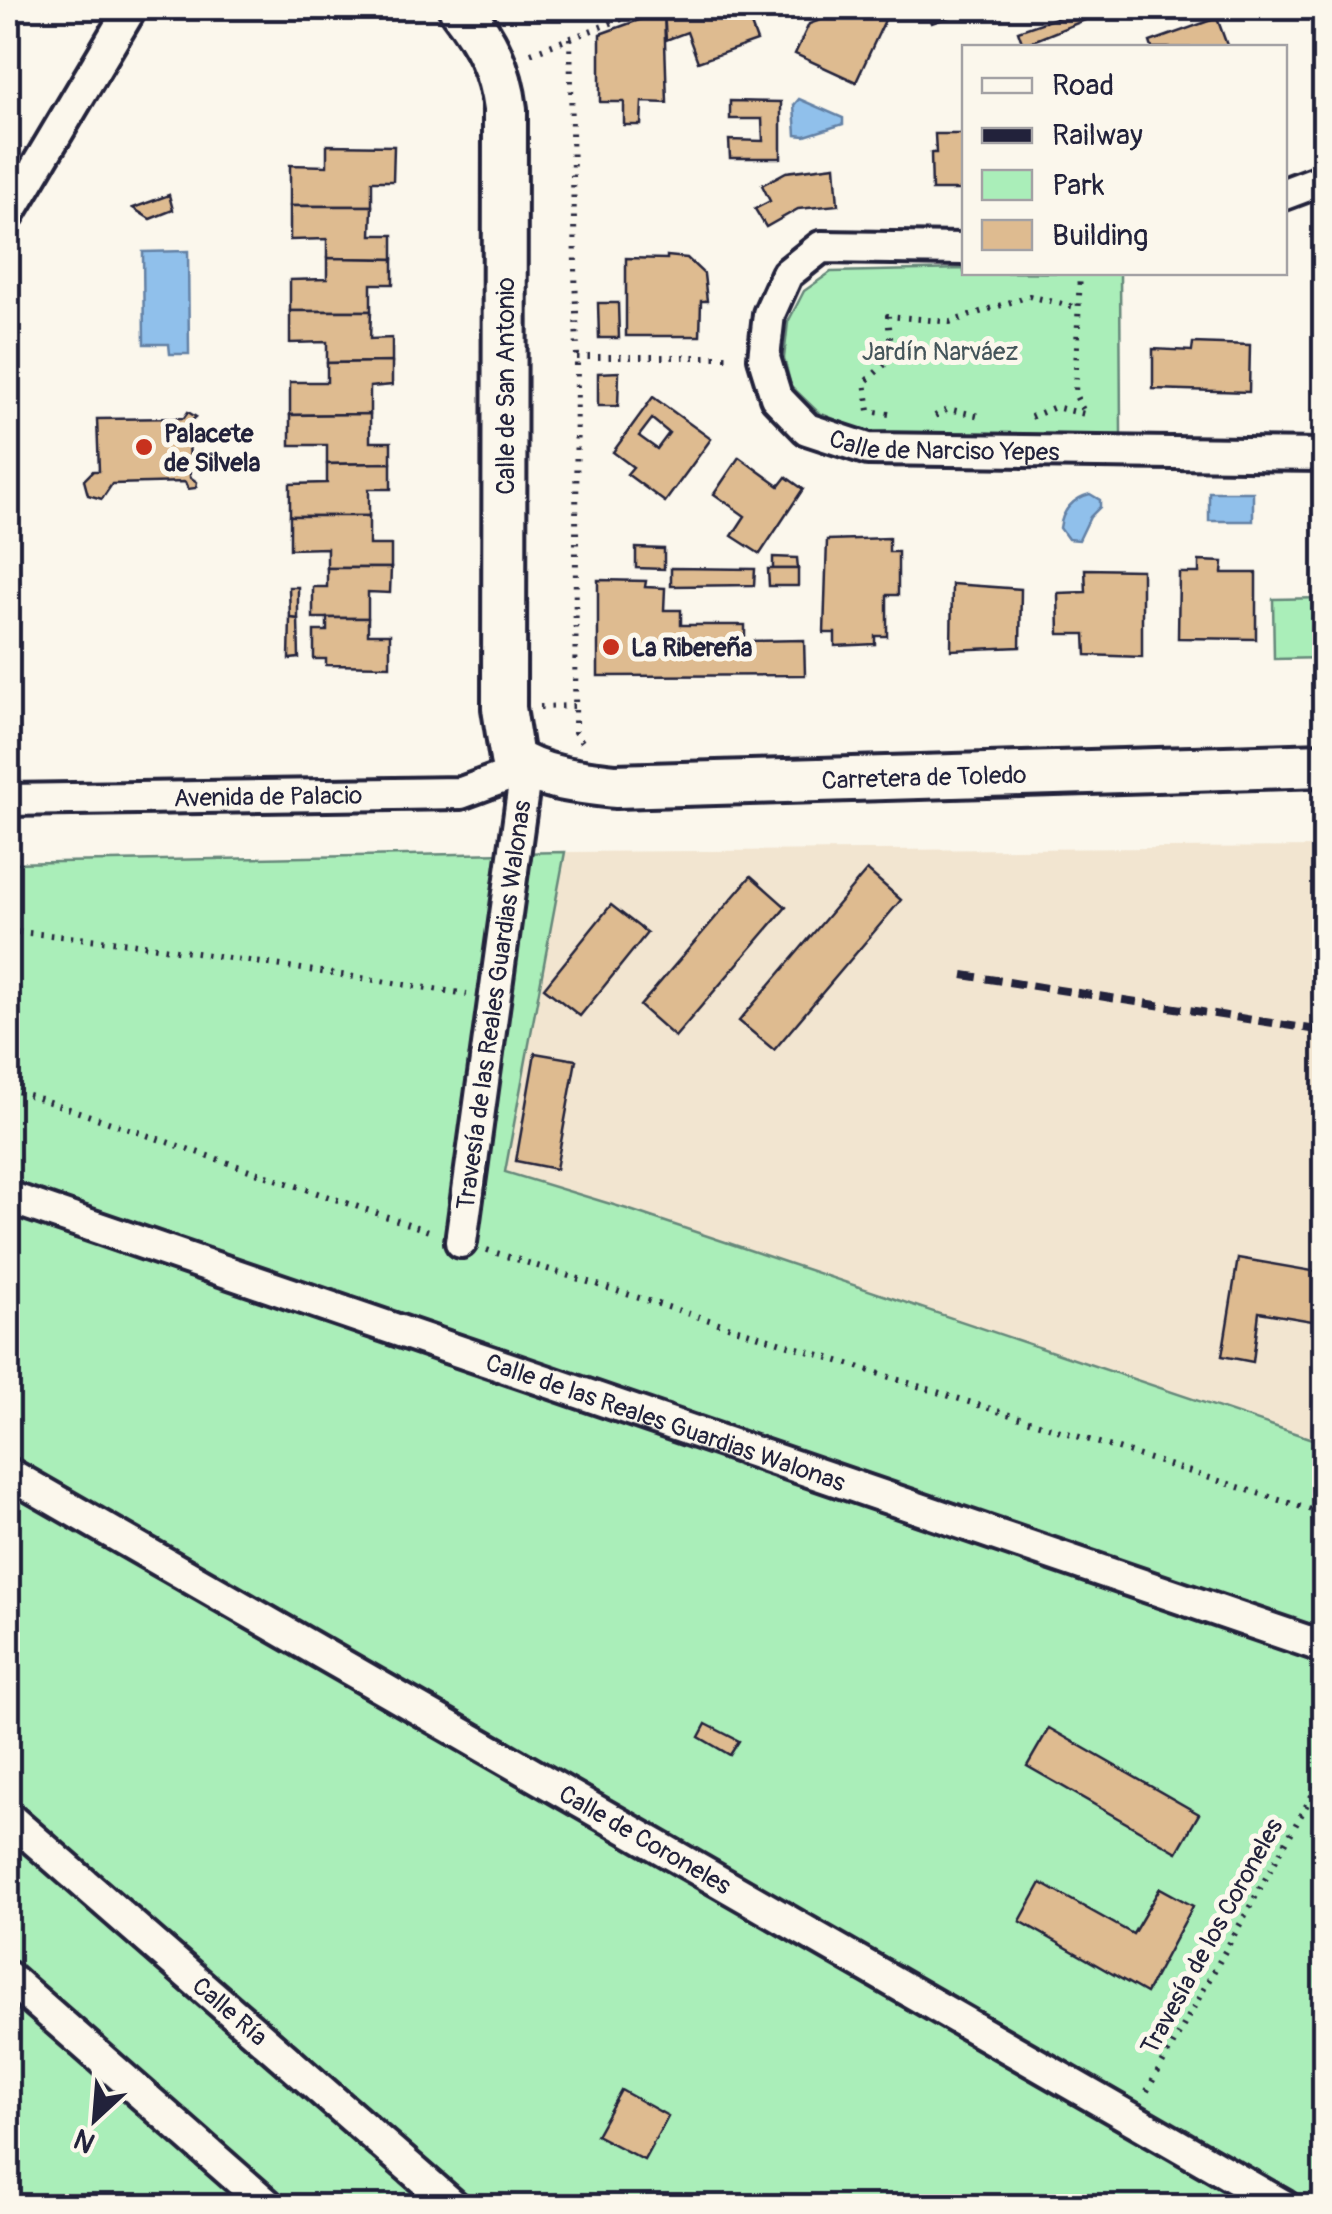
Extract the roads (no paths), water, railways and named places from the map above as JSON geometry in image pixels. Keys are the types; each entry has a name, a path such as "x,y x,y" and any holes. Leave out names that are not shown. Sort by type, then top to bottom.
{"street":[{"path":"8,215 132,8"},
{"name":"Calle de San Antonio","path":"462,8 484,38 497,66 505,109 504,708 512,759 526,768"},
{"path":"1287,193 1324,179"},
{"name":"Calle de Narciso Yepes","path":"962,249 821,247 786,274 770,314 764,358 776,397 807,428 868,449 1324,455"},
{"name":"Carretera de Toledo","path":"526,768 576,782 616,786 1324,765"},
{"name":"Avenida de Palacio","path":"8,800 461,793 526,768"},
{"name":"Travesía de las Reales Guardias Walonas","path":"461,1242 526,768"},
{"name":"Calle de las Reales Guardias Walonas","path":"8,1197 1324,1647"},
{"name":"Calle de Coroneles","path":"8,1473 1284,2206"},
{"name":"Calle Ría","path":"8,1818 454,2206"},
{"path":"8,1977 269,2206"}],"water":[{"path":"799,99 843,118 843,124 805,136 796,135 794,105"},
{"path":"188,251 189,354 170,354 169,344 144,344 143,252"},
{"path":"1209,492 1253,492 1253,521 1209,521"},
{"path":"1090,494 1100,500 1100,507 1090,517 1079,540 1068,539 1060,528 1063,516 1069,506"}],"railway":[{"path":"963,975 1324,1031"}],"place":[{"name":"Palacete de Silvela","path":"144,447"},
{"name":"La Ribereña","path":"611,647"}],"park label":[{"name":"Jardín Narváez","path":"940,351"}]}
